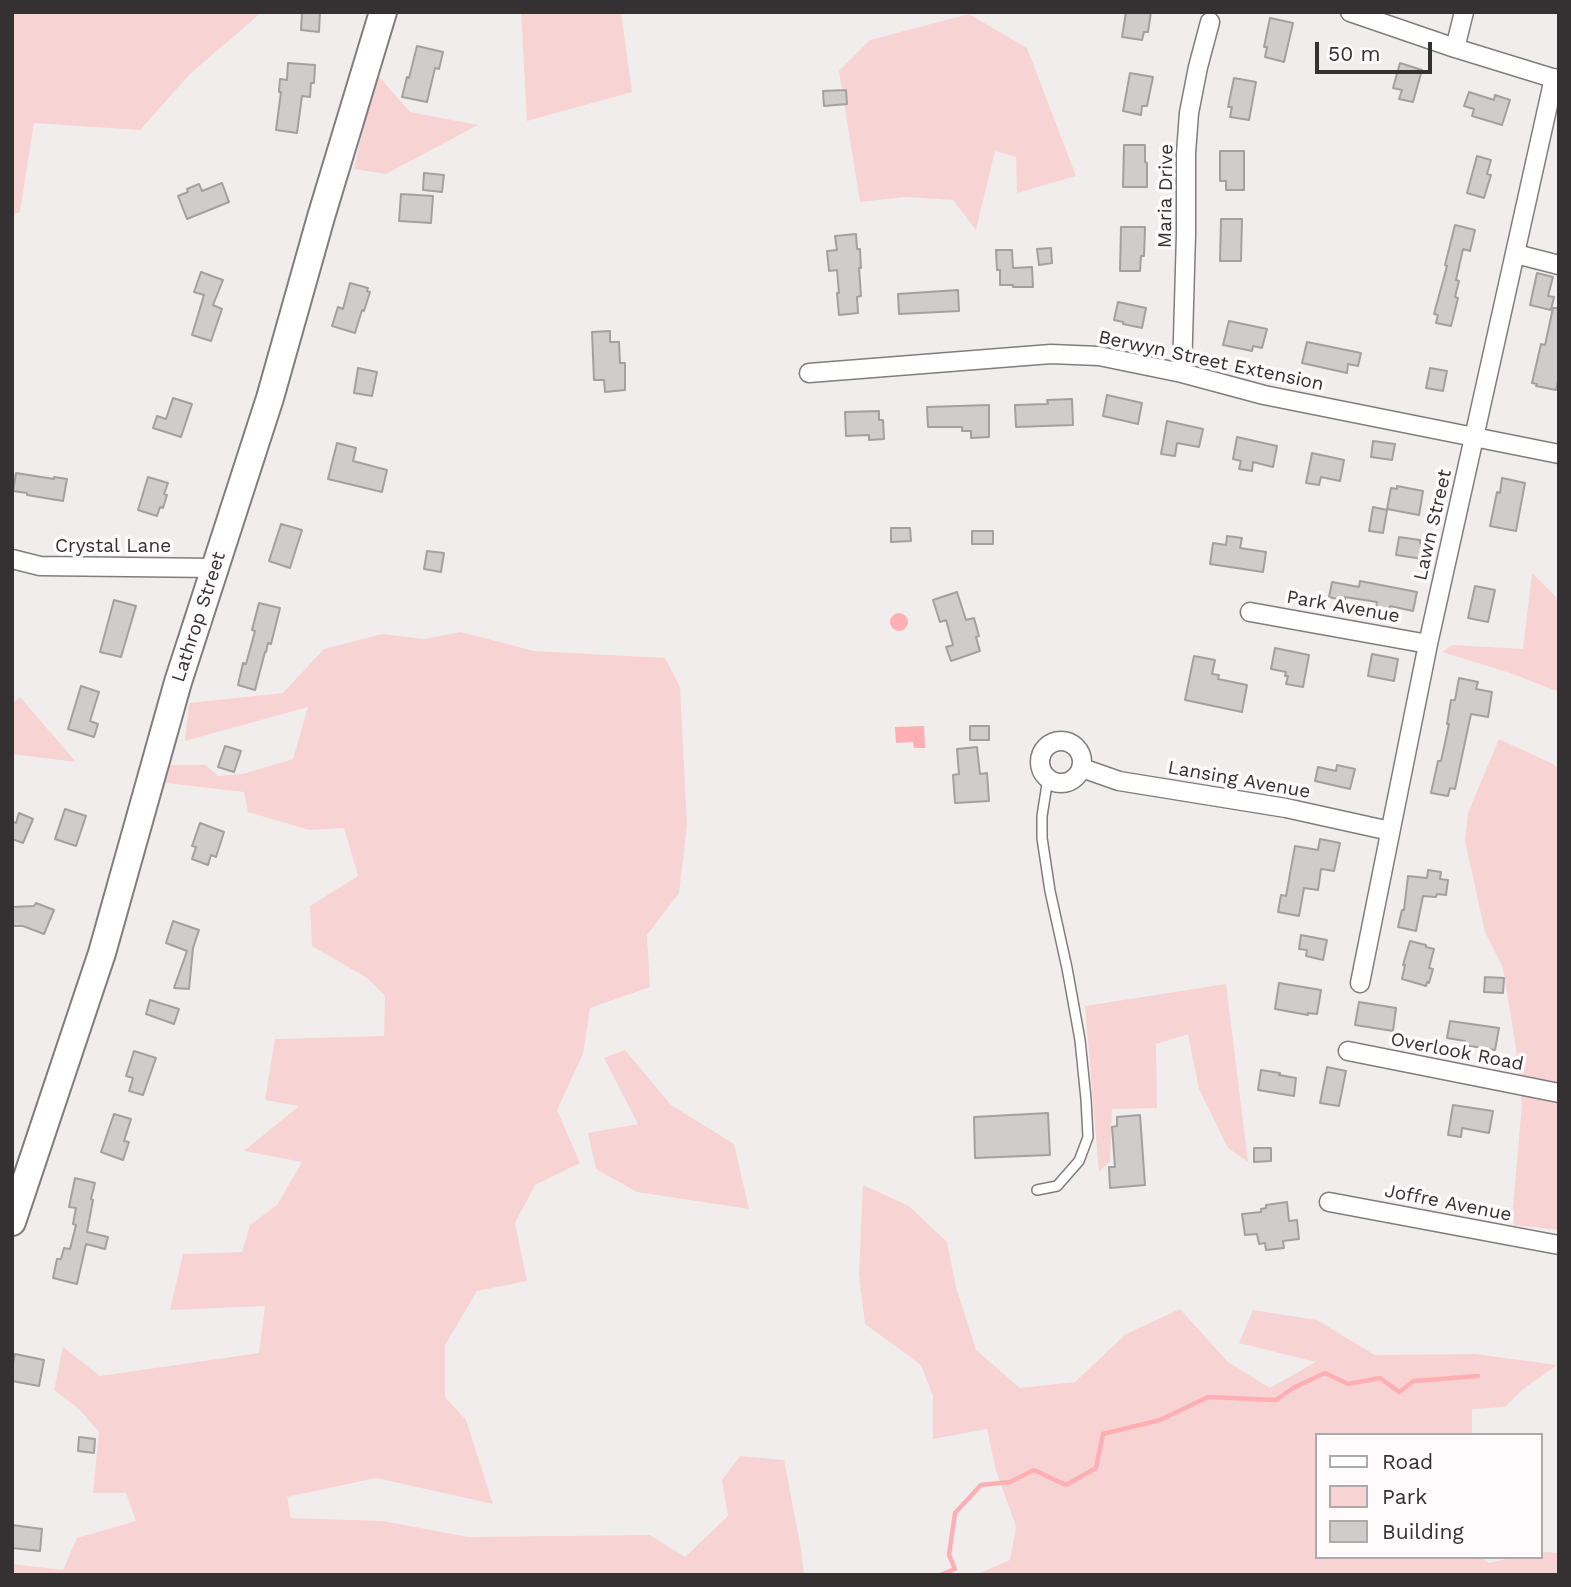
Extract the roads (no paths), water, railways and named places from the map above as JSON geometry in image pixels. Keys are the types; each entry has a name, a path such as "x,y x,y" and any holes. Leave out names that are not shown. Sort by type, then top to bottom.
{"street":[{"name":"Lathrop Street","path":"12,1222 102,953 178,682 270,398 383,12"},
{"path":"1350,12 1556,79"},
{"path":"1455,48 1464,12"},
{"name":"Maria Drive","path":"1182,373 1187,140 1191,97 1210,23"},
{"name":"Lawn Street","path":"1360,983 1428,644 1532,173 1556,79"},
{"path":"1516,254 1559,265"},
{"name":"Berwyn Street Extension","path":"809,373 1051,354 1099,356 1182,373 1264,395 1559,454"},
{"name":"Crystal Lane","path":"12,559 40,566 215,568"},
{"name":"Park Avenue","path":"1250,612 1428,644"},
{"path":"1061,741 1074,744 1082,755 1082,768 1074,779 1061,783 1048,778 1040,766 1040,759 1047,746 1061,741"},
{"name":"Lansing Avenue","path":"1082,768 1119,781 1286,808 1390,831"},
{"name":"Overlook Road","path":"1348,1051 1559,1093"},
{"name":"Joffre Avenue","path":"1329,1202 1559,1245"}],"lane":[{"path":"1037,1190 1057,1186 1079,1161 1087,1137 1080,1040 1049,891 1042,838 1042,816 1048,778"}],"waterway":[{"path":"940,1575 955,1569 949,1555 955,1513 981,1485 1010,1482 1034,1470 1066,1485 1096,1468 1103,1434 1160,1420 1208,1397 1276,1400 1293,1388 1325,1373 1348,1384 1380,1378 1399,1392 1414,1381 1478,1376"}]}
